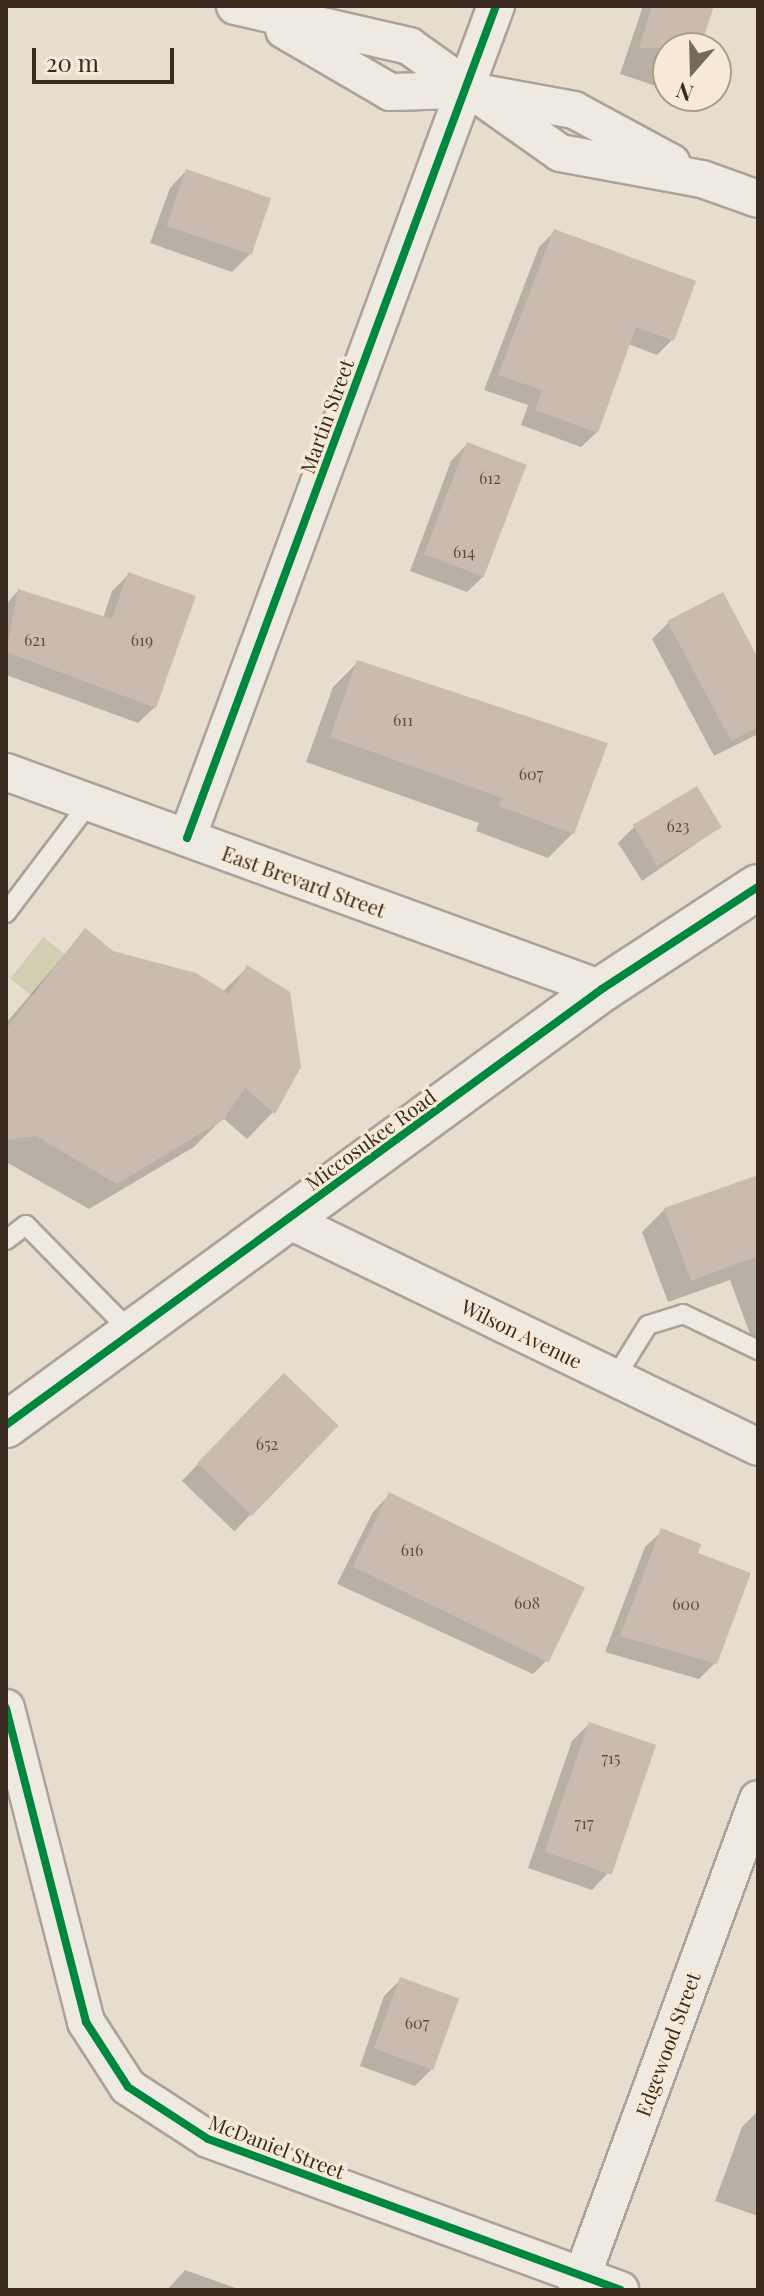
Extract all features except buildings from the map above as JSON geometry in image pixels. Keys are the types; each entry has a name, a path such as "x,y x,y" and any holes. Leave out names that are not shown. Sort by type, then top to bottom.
{"street":[{"name":"Martin Street","path":"187,838 496,6"},
{"path":"245,10 409,46 465,90"},
{"path":"245,10 390,92 465,90 574,110 702,179 758,199"},
{"name":"East Brevard Street","path":"6,772 602,989"},
{"name":"Miccosukee Road","path":"6,1425 602,989 758,887"},
{"name":"Wilson Avenue","path":"286,1219 757,1445"},
{"name":"McDaniel Street","path":"6,1708 86,2022 128,2087 208,2139 579,2283 620,2290"},
{"name":"Edgewood Street","path":"579,2283 758,1799"}],"lane":[{"path":"6,913 90,802"},
{"path":"6,1240 26,1225 132,1333"},
{"path":"615,1378 648,1325 683,1314 758,1350"}],"shaded area":[{"path":"43,937 65,954 32,996 10,979"}],"cycle path":[{"path":"187,838 496,6"},
{"path":"6,1425 602,989 758,887"},
{"path":"6,1708 86,2022 128,2087 208,2139 620,2290"}]}
